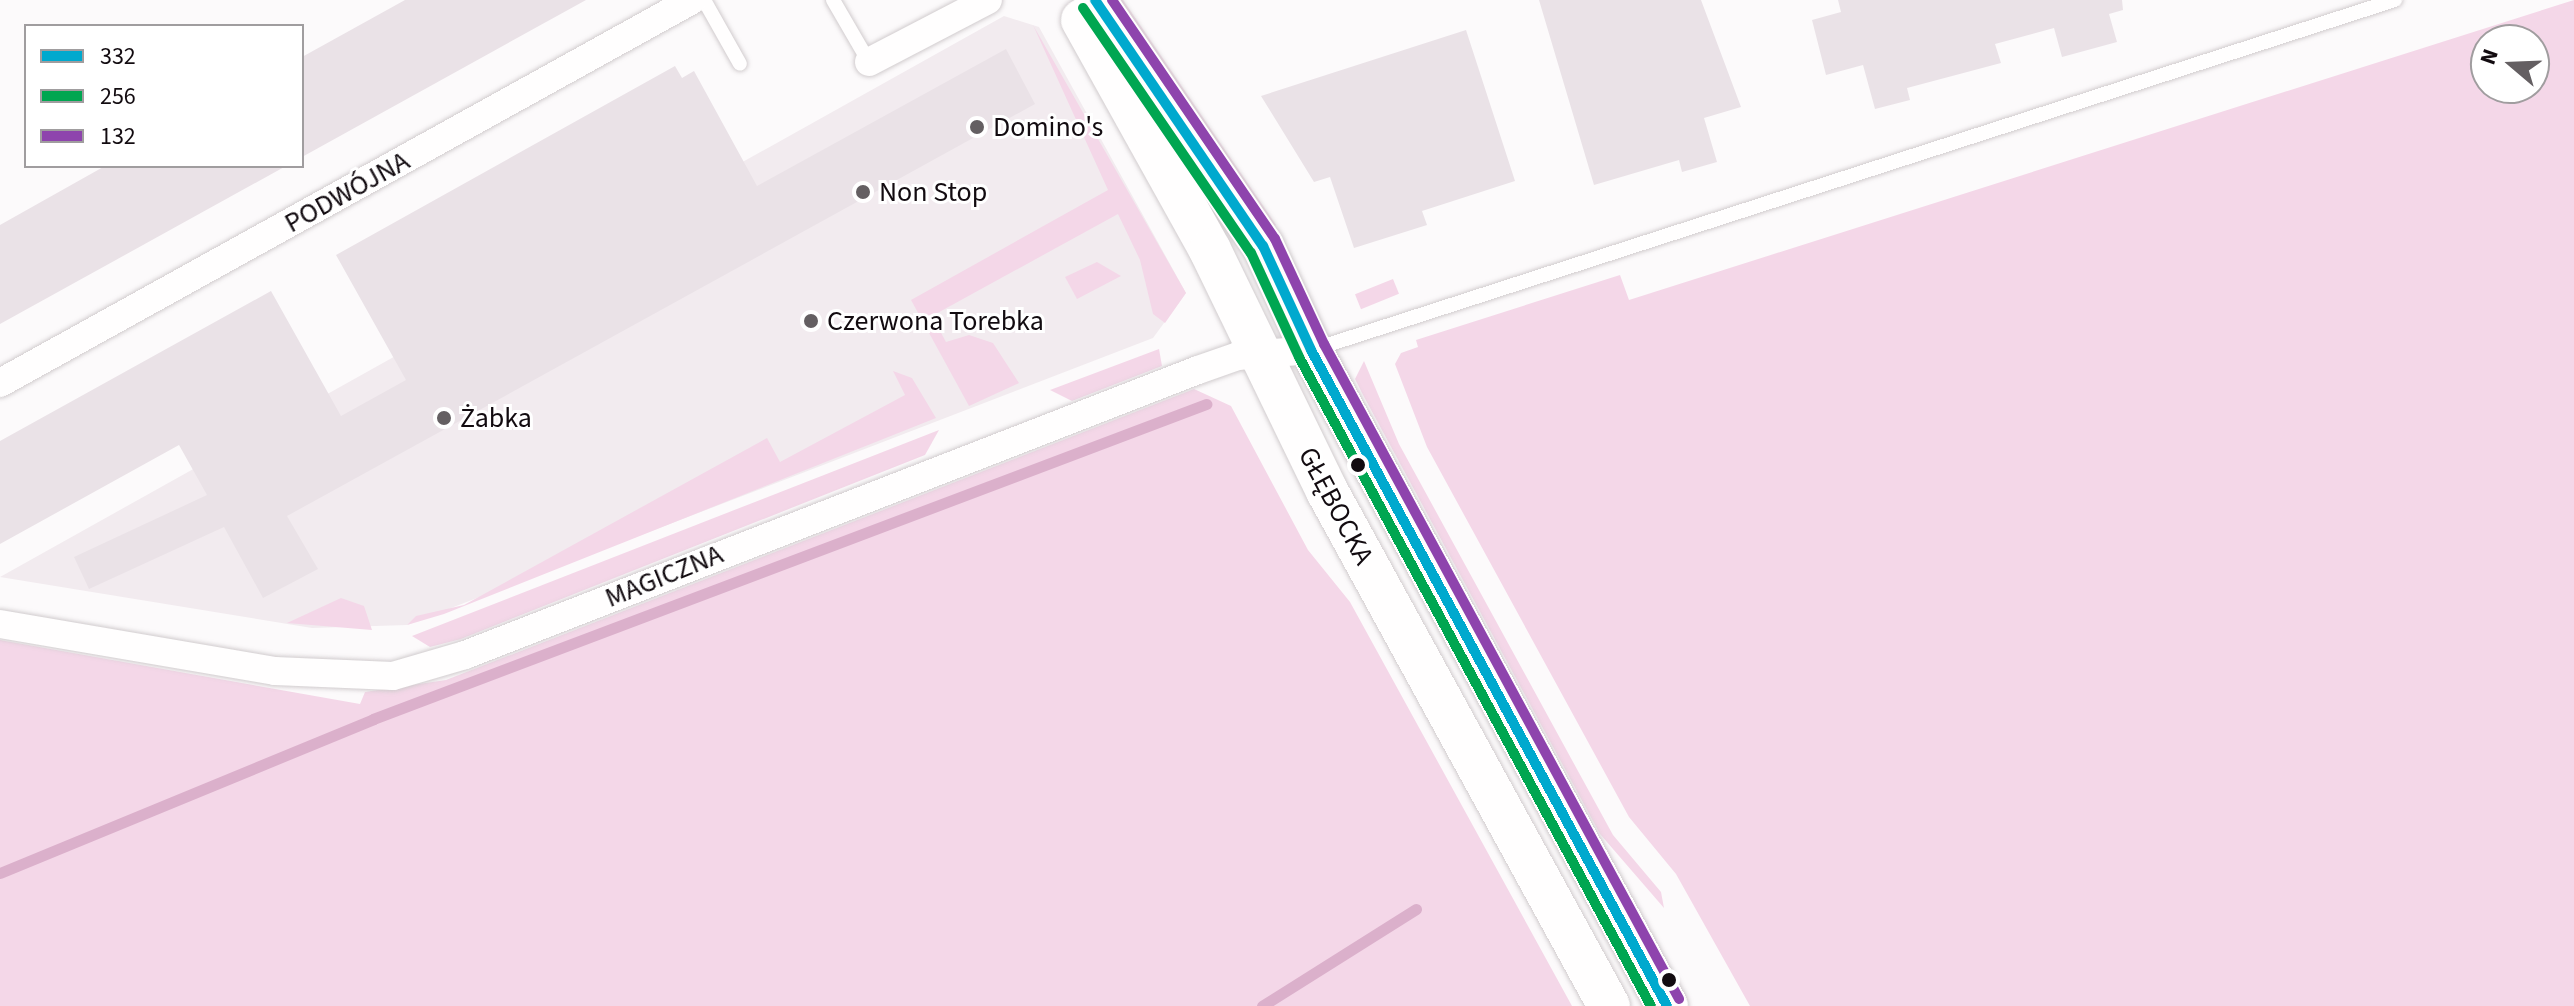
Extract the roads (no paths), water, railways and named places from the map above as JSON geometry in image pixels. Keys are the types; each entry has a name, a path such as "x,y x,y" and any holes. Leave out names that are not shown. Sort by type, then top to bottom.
{"street":[{"name":"PODWÓJNA","path":"0,383 692,0"},
{"path":"869,62 988,0"},
{"name":"GŁĘBOCKA","path":"1074,0 1259,355 1609,1006"},
{"name":"GŁĘBOCKA","path":"1095,0 1254,233 1311,350 1667,1006"},
{"name":"MAGICZNA","path":"0,624 275,671 393,676 465,655 1198,370 1259,355 1311,350"}],"lane":[{"path":"704,0 740,64"},
{"path":"833,0 869,62"},
{"path":"1311,350 1576,270 2395,0"}],"waterway":[{"path":"0,873 373,719 1206,404"},
{"path":"1262,1006 1416,909"}],"place":[{"name":"Domino's","path":"977,127"},
{"name":"Non Stop","path":"863,192"},
{"name":"Czerwona Torebka","path":"811,321"},
{"name":"Żabka","path":"444,418"}]}
